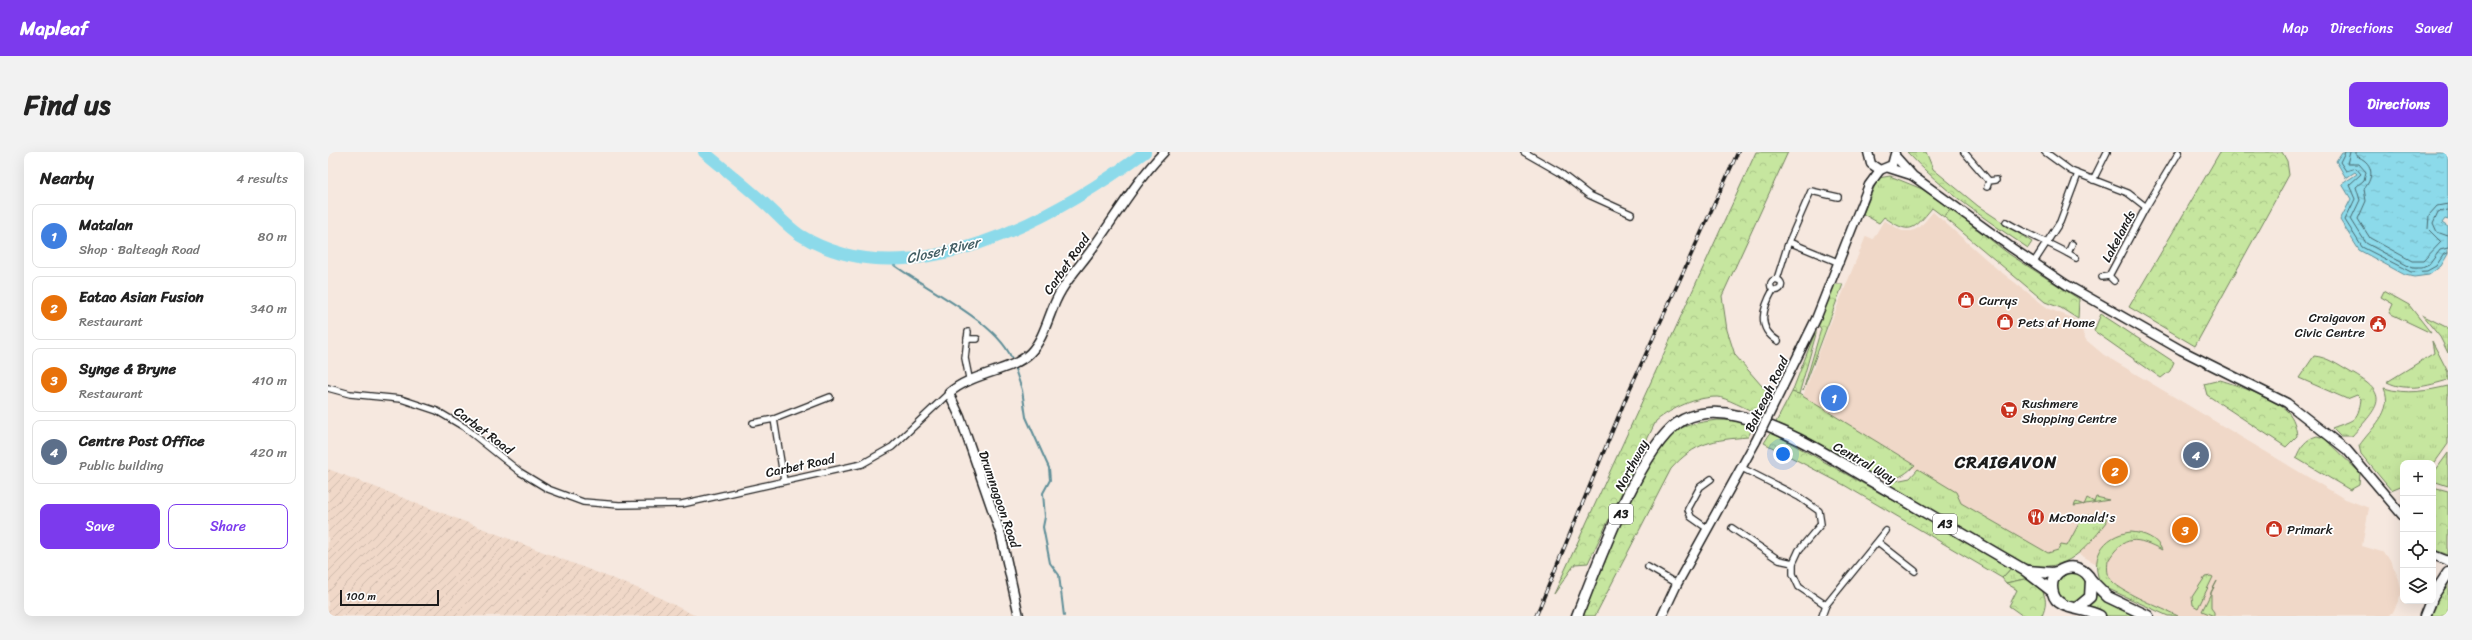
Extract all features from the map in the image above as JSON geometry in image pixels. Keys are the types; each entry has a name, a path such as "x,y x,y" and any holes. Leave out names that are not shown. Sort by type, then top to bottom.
{"highway":[{"name":"Central Way","path":"1679,422 1705,413 1722,413 1754,421 1836,461 2026,571 2052,592"},
{"name":"Northway","path":"1577,616 1602,555 1645,464 1657,443 1679,422"},
{"name":"A3","path":"2060,571 2070,567 2076,567 2083,570 2108,597 2148,616"},
{"name":"Central Way","path":"2026,571 2052,573 2060,571"},
{"path":"2052,592 2052,582 2060,571"},
{"path":"2436,592 2448,574"},
{"path":"2078,607 2090,596 2091,580"},
{"name":"A3","path":"2052,592 2061,604 2078,607 2100,616"},
{"path":"2426,616 2430,604"}],"street":[{"name":"Carbet Road","path":"328,388 350,394 401,399 437,411 464,427 520,472 548,489 583,502 682,504 848,468 872,460 892,447 949,393 969,378 1017,362 1035,347 1061,289 1092,249 1132,189 1164,152"},
{"path":"1524,152 1559,172 1589,195 1631,214"},
{"name":"Balteagh Road","path":"1662,616 1665,606 1756,441 1840,263 1869,185 1871,164 1868,152"},
{"path":"1964,152 1988,181 1987,187"},
{"name":"Lakelands","path":"2045,152 2078,174 2128,193 2146,207"},
{"path":"2093,180 2107,152"},
{"name":"Lakelands","path":"2109,276 2146,207 2180,152"},
{"path":"1895,154 1913,176 2034,262 2098,303 2181,350 2287,403 2347,450 2400,512"},
{"name":"Balteagh Road","path":"1869,185 1885,169 1895,154"},
{"path":"1871,164 1913,176"},
{"path":"2034,262 2060,222 2078,174"},
{"path":"1988,181 1996,180"},
{"path":"1778,341 1765,329 1762,316 1763,308 1773,290 1781,286 1779,281 1776,279 1789,242 1811,191 1838,197"},
{"path":"2006,222 2028,236 2048,242 2076,258"},
{"path":"1789,242 1840,263"},
{"path":"2068,253 2072,244"},
{"name":"Lakelands","path":"2102,277 2109,276"},
{"name":"Lakelands","path":"2109,276 2114,281"},
{"path":"968,332 965,358 969,378"},
{"path":"966,339 977,339"},
{"name":"Drumnagoon Road","path":"949,393 958,413 1001,535 1019,616"},
{"path":"753,423 774,418 830,397"},
{"path":"774,418 784,481"},
{"path":"1742,468 1799,497 1819,511 1822,524 1799,550 1793,563 1793,574 1799,587 1826,605"},
{"path":"1708,529 1694,520 1688,509 1700,487 1711,479"},
{"path":"1732,528 1779,560 1793,563"},
{"path":"1822,616 1826,605 1886,532"},
{"path":"1878,542 1915,571"},
{"path":"2436,556 2448,561"},
{"path":"1648,567 1677,584"},
{"name":"Balteagh Road","path":"1655,616 1665,606"}],"shaded area":[{"name":"Rushmere Shopping Centre","path":"1933,212 1996,268 2049,309 2073,318 2080,326 2086,340 2104,355 2343,498 2369,508 2362,546 2382,552 2389,558 2399,579 2400,597 2393,612 2389,616 2175,616 2107,584 2102,567 2077,553 2058,560 1963,511 1954,494 1802,399 1824,339 1866,236 1873,239 1884,220 1902,231 1912,231 1920,227"},
{"path":"328,469 650,593 696,616 328,616"}],"green space":[{"path":"1756,152 1788,152 1722,296 1727,330 1735,355 1768,393 1757,413 1725,399 1709,397 1685,404 1656,421 1588,563 1575,564 1554,594"},
{"path":"1907,152 1926,152 1933,169 1978,206 2032,242 2028,248 1980,215 1949,191 1920,166"},
{"path":"2220,152 2282,152 2287,161 2289,175 2195,346 2129,307"},
{"path":"1890,176 1922,189 1951,209 1944,217 1932,208 1920,222 1911,228 1900,226 1884,217 1879,223 1863,214 1878,178"},
{"path":"1951,209 2009,254 2079,299 2078,319 2061,308 2045,302 1944,217"},
{"path":"1834,284 1843,284 1803,391 1821,329 1817,323"},
{"path":"2384,291 2409,305 2431,333 2389,313 2393,304 2381,297"},
{"path":"2101,314 2174,362 2170,371 2161,378 2094,331"},
{"path":"2422,315 2448,328 2448,353 2440,337"},
{"path":"1816,330 1799,394 1792,392"},
{"path":"2432,341 2448,372 2448,380 2417,387 2402,387 2387,382 2434,353"},
{"path":"2314,356 2332,362 2363,380 2372,387 2376,394 2377,401 2374,409 2352,436 2340,436 2332,428 2349,422 2356,417 2361,399 2357,395 2347,399 2299,378"},
{"path":"2220,380 2255,393 2282,407 2287,411 2293,420 2297,436 2286,447 2207,395 2204,384"},
{"path":"2448,386 2448,444 2436,461 2400,460 2400,486 2391,490 2361,454 2359,446 2384,412 2386,397 2384,388 2409,392 2424,391"},
{"path":"1792,392 1799,394 1915,465 1906,473 1896,478 1874,475 1830,456 1775,424"},
{"path":"1718,420 1744,421 1754,425 1748,437 1725,439 1705,444 1688,453 1671,469 1595,616 1583,616 1616,535 1646,468 1657,449 1670,434 1676,430 1697,423"},
{"path":"1771,432 2012,567 2002,578 1844,485 1764,443"},
{"path":"2317,436 2324,438 2360,473 2359,485 2350,490 2296,458 2299,450 2304,444"},
{"path":"2448,453 2448,486 2436,482 2436,470"},
{"path":"1918,469 1956,492 1961,503 2048,553 2058,550 2061,545 2067,546 2083,516 2105,513 2107,522 2089,544 2080,552 2059,564 2034,566 2019,562 1886,483 1910,478"},
{"path":"2436,488 2448,491 2448,555 2436,550"},
{"path":"2096,497 2109,500 2084,504 2087,498 2094,502"},
{"path":"2076,502 2083,505 2074,506"},
{"path":"2131,532 2150,537 2157,542 2162,550 2145,542 2132,540 2126,542 2114,552 2108,561 2108,572 2110,579 2134,596 2178,616 2168,616 2102,586 2098,576 2097,567 2097,558 2100,550 2112,538"},
{"path":"2012,567 2029,578 2006,583 2002,578"},
{"path":"2071,572 2082,576 2086,587 2082,598 2071,602 2060,598 2056,587 2060,576"},
{"path":"2205,577 2213,577 2198,608 2193,605 2192,597"},
{"path":"2029,578 2044,594 2045,604 2042,616 2023,616 2009,606 2017,590 2006,583"},
{"path":"2448,581 2448,616 2430,616 2436,604 2440,591"},
{"path":"2211,593 2211,608 2214,612 2214,616 2202,611"},
{"path":"2095,594 2136,616 2107,616 2087,606"}],"water":[{"path":"2342,152 2448,152 2448,220 2445,219 2442,223 2448,227 2448,254 2441,266 2429,275 2414,277 2405,275 2359,250 2340,220 2351,199 2342,184 2357,174 2355,172 2346,178 2336,161"}],"waterway":[{"name":"Closet River","path":"704,152 800,235 842,253 887,259 933,255 980,243 1026,224 1069,202 1145,152"},
{"path":"886,259 976,319 992,332 1005,347 1013,362"},
{"path":"1014,366 1022,390 1026,417 1049,468 1050,480 1043,493 1045,517 1043,527 1050,563 1059,575 1064,616"}],"railway":[{"path":"1536,616 1628,393 1738,152"}],"place":[{"name":"Currys","path":"1966,300"},
{"name":"Pets at Home","path":"2005,322"},
{"name":"Craigavon Civic Centre","path":"2378,324"},
{"name":"Matalan","path":"1834,398"},
{"name":"Rushmere Shopping Centre","path":"2009,410"},
{"name":"Centre Post Office","path":"2196,455"},
{"name":"Eatao Asian Fusion","path":"2115,471"},
{"name":"McDonald's","path":"2036,517"},
{"name":"Primark","path":"2274,529"},
{"name":"Synge & Bryne","path":"2185,530"}],"district":[{"name":"CRAIGAVON","path":"2006,462"}]}
